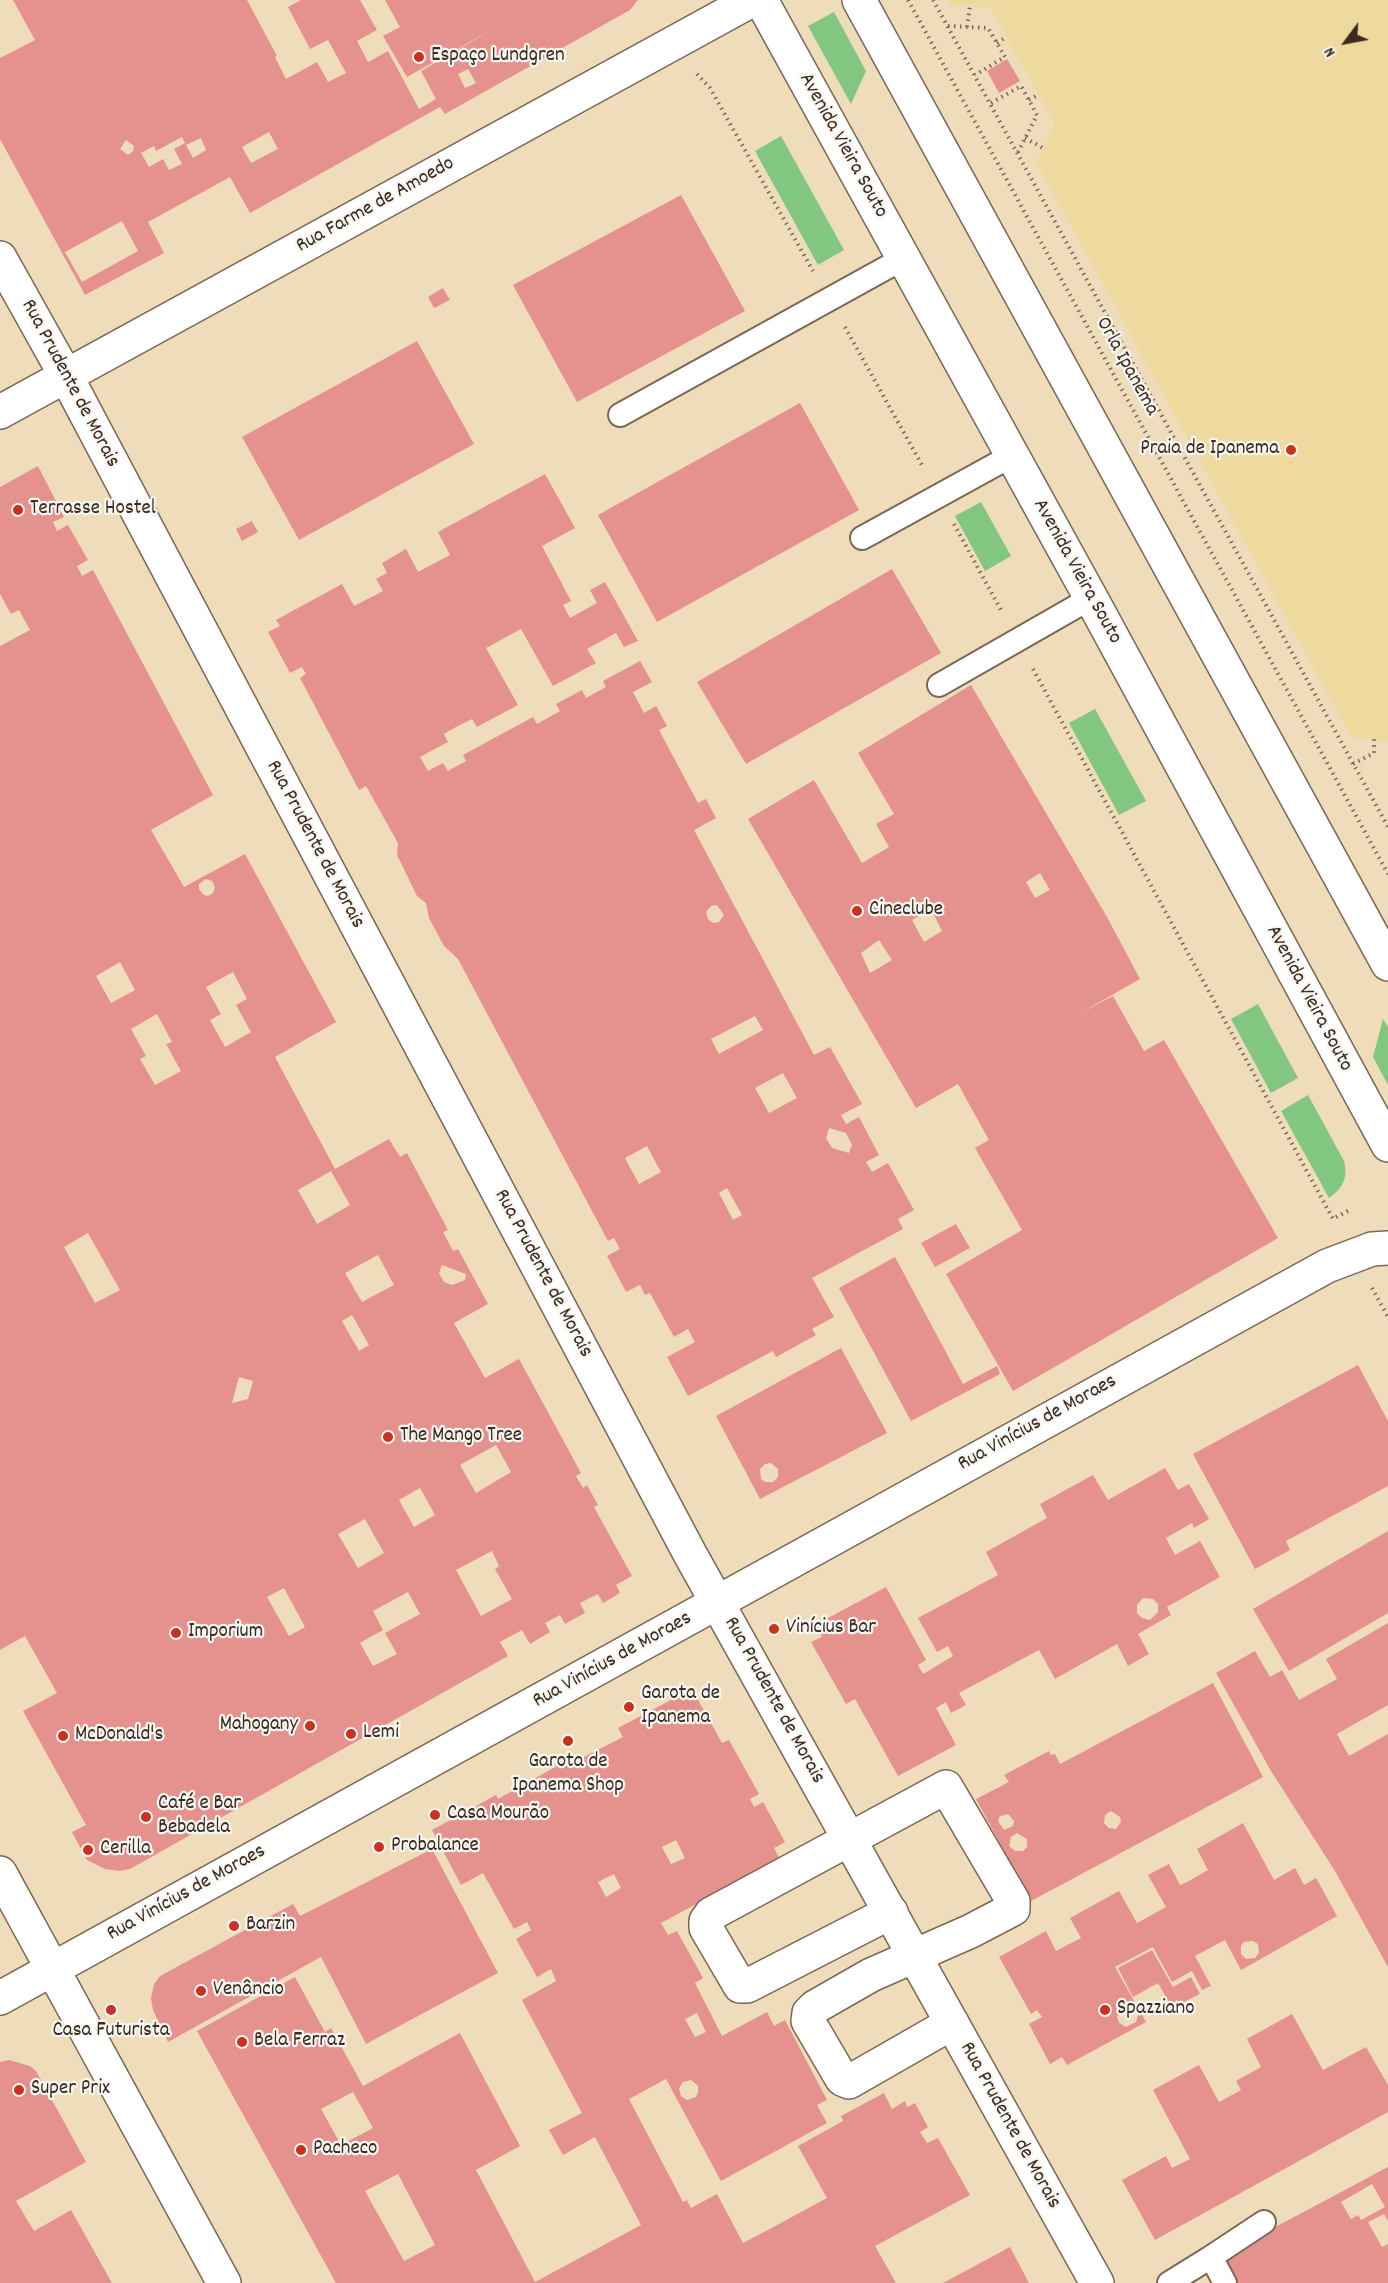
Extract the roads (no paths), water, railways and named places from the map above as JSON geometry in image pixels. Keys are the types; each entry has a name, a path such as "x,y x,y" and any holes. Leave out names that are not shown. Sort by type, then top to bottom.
{"main road":[{"name":"Rua Farme de Amoedo","path":"0,412 752,0"},
{"name":"Avenida Vieira Souto","path":"760,0 1091,598 1388,1145"},
{"path":"859,0 1388,964"},
{"name":"Rua Prudente de Morais","path":"0,258 66,376 690,1554 1097,2283"},
{"name":"Rua Vinícius de Moraes","path":"0,1998 719,1603 806,1551 1327,1266 1372,1249 1388,1248"},
{"path":"891,1912 747,1986 740,1986 706,1928 706,1921 711,1914 946,1787 1013,1901 1013,1909 971,1931 915,1954 815,2007 809,2013 808,2020 842,2079 849,2082 952,2024"},
{"path":"0,1873 51,1971 224,2283"}],"lane":[{"path":"620,415 904,258"},
{"path":"862,538 1012,455"},
{"path":"939,685 1091,598"},
{"path":"1169,2283 1264,2222"},
{"path":"1211,2257 1225,2283"}],"place":[{"name":"Espaço Lundgren","path":"419,57"},
{"name":"Praia de Ipanema","path":"1291,450"},
{"name":"Terrasse Hostel","path":"18,510"},
{"name":"Cineclube","path":"857,911"},
{"name":"The Mango Tree","path":"388,1437"},
{"name":"Vinícius Bar","path":"774,1629"},
{"name":"Imporium","path":"176,1633"},
{"name":"Garota de Ipanema","path":"629,1707"},
{"name":"Mahogany","path":"310,1726"},
{"name":"Lemi","path":"351,1734"},
{"name":"McDonald's","path":"63,1736"},
{"name":"Garota de Ipanema Shop","path":"568,1741"},
{"name":"Casa Mourão","path":"435,1815"},
{"name":"Café e Bar Bebadela","path":"146,1817"},
{"name":"Probalance","path":"379,1847"},
{"name":"Cerilla","path":"88,1850"},
{"name":"Barzin","path":"234,1926"},
{"name":"Venâncio","path":"201,1991"},
{"name":"Casa Futurista","path":"111,2010"},
{"name":"Spazziano","path":"1105,2010"},
{"name":"Bela Ferraz","path":"242,2042"},
{"name":"Super Prix","path":"19,2090"},
{"name":"Pacheco","path":"301,2150"}]}
